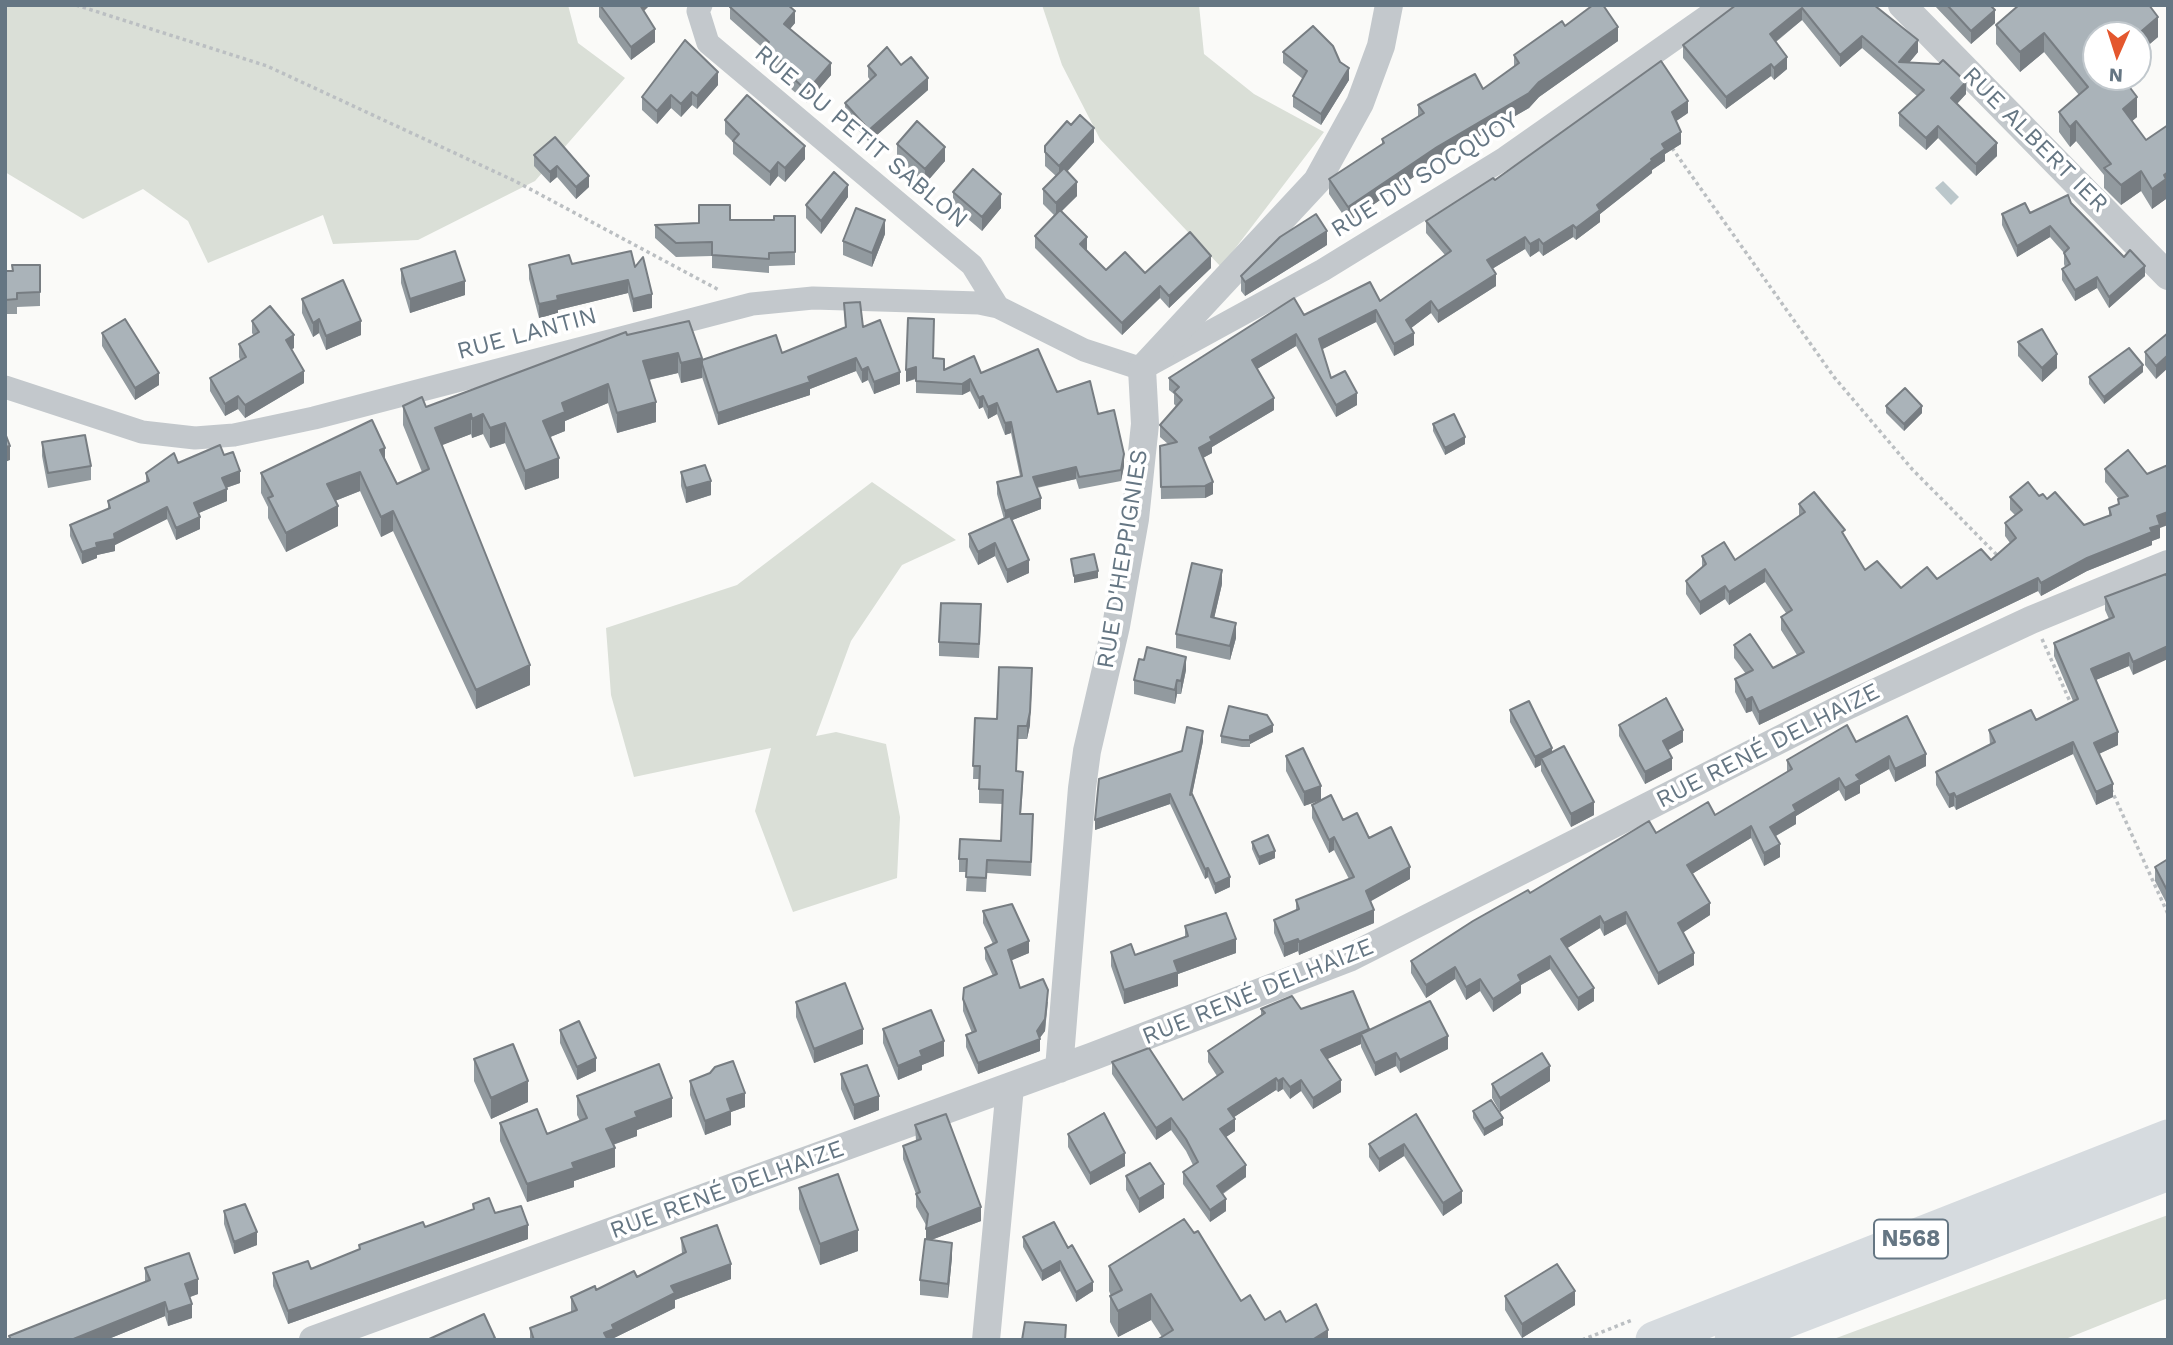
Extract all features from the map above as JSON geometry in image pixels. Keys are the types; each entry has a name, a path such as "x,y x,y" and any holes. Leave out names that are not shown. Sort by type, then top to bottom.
{"highway":[{"name":"N568","path":"1654,1340 2168,1138"},
{"name":"N568","path":"1733,1340 2168,1172"}],"street":[{"name":"RUE DU PETIT SABLON","path":"701,5 698,11 708,43 972,265 998,307"},
{"path":"1142,369 1317,181 1360,103 1381,46 1390,5"},
{"name":"RUE DU SOCQUOY","path":"1142,369 1323,270 1505,158 1723,5"},
{"name":"RUE ALBERT IER","path":"1902,5 2168,276"},
{"name":"RUE LANTIN","path":"5,387 142,432 195,438 234,435 314,418 752,304 813,298 936,299 998,307 1084,350 1142,369"},
{"name":"RUE D'HEPPIGNIES","path":"1059,1069 1087,751 1116,626 1135,519 1145,424 1142,369"},
{"name":"RUE RENÉ DELHAIZE","path":"313,1340 1059,1069 1349,958 1840,709 2036,618 2168,565"},
{"path":"986,1340 1010,1087"}],"path":[{"path":"76,5 267,66 515,181 752,304"},
{"path":"1671,147 1834,377 1912,469 2003,562"},
{"path":"2036,618 2042,639 2077,718"},
{"path":"2109,784 2168,914"}],"shaded area":[{"path":"5,5 568,5 578,43 625,78 535,181 418,240 333,244 323,215 208,263 188,221 143,189 83,219 5,172"},
{"path":"1042,5 1199,5 1204,54 1254,94 1324,132 1221,267 1100,139 1062,65"},
{"path":"1943,181 1959,197 1951,205 1935,188"},
{"path":"872,482 956,540 902,565 851,641 816,736 836,732 886,744 900,817 897,878 793,912 755,811 771,748 634,777 611,695 606,628 737,585"},
{"path":"2168,1215 2168,1298 2063,1340 1831,1340"}],"building":[{"path":"600,5 640,5 655,29 631,47"},
{"path":"788,5 795,11 784,24 831,63 807,91 780,66 783,63 765,46 769,42 730,7"},
{"path":"1593,5 1603,5 1618,27 1539,82 1529,93 1437,147 1348,207 1329,179 1384,143 1382,139 1424,113 1418,105 1475,74 1483,89 1519,63 1514,55 1562,21 1565,26"},
{"path":"1736,5 1874,5 1918,40 1899,62 1939,64 1943,60 1966,82 1951,98 1997,143 1976,164 1938,126 1926,138 1899,113 1924,90 1862,36 1840,55 1802,8 1770,34 1787,57 1774,68 1771,64 1726,97 1683,45"},
{"path":"1947,5 1990,5 1995,10 1971,31"},
{"path":"2019,5 2149,5 2158,17 2152,22 2082,21 2082,80 2044,33 2020,52 1996,25"},
{"path":"1313,26 1333,46 1340,62 1349,68 1321,114 1293,96 1307,71 1283,52"},
{"path":"685,40 718,72 697,96 692,92 681,104 671,95 657,111 642,97"},
{"path":"887,47 901,65 911,57 928,78 869,130 845,103 876,75 868,66"},
{"path":"1661,61 1688,101 1672,112 1681,132 1662,144 1665,149 1597,205 1600,210 1576,228 1573,225 1543,244 1539,239 1530,244 1525,237 1487,260 1496,274 1438,311 1431,301 1406,320 1414,333 1394,344 1376,310 1319,339 1331,378 1345,371 1357,393 1336,405 1296,334 1252,360 1274,398 1210,437 1212,441 1199,448 1213,482 1205,486 1161,487 1160,446 1177,442 1160,425 1182,400 1174,392 1179,387 1169,378 1294,298 1304,315 1370,282 1380,301 1451,251 1426,221 1493,178 1495,180"},
{"path":"2083,91 2132,91 2137,97 2123,109 2146,140 2168,125 2168,172 2164,175 2166,179 2152,189 2141,171 2121,185 2104,168 2111,164 2076,121 2070,127 2059,112"},
{"path":"747,95 805,146 785,168 778,162 770,172 733,141 739,134 725,120"},
{"path":"1080,115 1094,128 1059,166 1045,152 1045,146 1067,121 1071,125"},
{"path":"917,121 945,147 925,169 897,144"},
{"path":"555,137 589,176 576,187 557,166 550,172 534,155"},
{"path":"1064,168 1077,182 1056,203 1043,189"},
{"path":"973,169 1001,194 982,217 953,192"},
{"path":"834,172 848,185 821,221 806,205"},
{"path":"2068,195 2071,203 2124,257 2130,250 2145,266 2109,297 2097,277 2075,290 2062,269 2070,264 2064,253 2069,248 2050,226 2017,246 2002,214 2025,203 2030,213"},
{"path":"699,205 730,205 730,220 774,220 774,216 795,216 795,252 769,253 769,259 712,255 712,242 676,243 655,225 699,223"},
{"path":"856,208 885,220 872,253 843,241"},
{"path":"1060,210 1087,237 1080,244 1106,270 1125,252 1145,273 1190,232 1211,256 1169,296 1160,286 1122,323 1035,236"},
{"path":"1316,214 1327,231 1245,282 1241,276 1280,237"},
{"path":"455,251 465,281 410,299 401,269"},
{"path":"631,251 635,267 643,257 652,294 633,299 628,280 557,296 558,300 539,304 529,265 569,255 572,264"},
{"path":"12,265 40,265 40,292 17,293 17,299 5,300 5,271 13,271"},
{"path":"343,280 361,321 326,336 319,319 313,323 302,299"},
{"path":"860,302 863,327 880,320 900,372 874,382 868,367 862,370 856,358 808,377 810,382 718,413 702,360 776,335 782,353 846,327 844,303"},
{"path":"270,306 294,335 286,340 304,371 245,405 238,396 225,404 210,378 246,357 239,344 259,332 252,321"},
{"path":"908,318 934,319 933,358 944,359 944,370 974,356 981,373 1038,349 1057,392 1090,381 1098,414 1114,410 1124,454 1121,470 1079,477 1076,467 1033,477 1041,498 1005,511 997,482 1022,476 1011,422 1005,423 997,403 988,407 983,396 979,398 970,379 962,384 916,381 916,367 906,370"},
{"path":"125,319 159,373 135,388 102,333"},
{"path":"689,321 702,358 681,363 678,353 643,361 656,402 617,413 608,384 562,403 565,412 543,421 559,458 525,471 505,423 490,428 483,414 472,419 471,414 435,428 530,665 476,690 393,511 381,517 360,472 327,484 338,506 286,533 268,498 273,496 261,473 372,420 385,448 380,450 397,484 429,469 403,406 422,397 426,407 626,332 627,335"},
{"path":"2042,329 2057,354 2042,368 2018,342"},
{"path":"2168,333 2168,355 2156,366 2145,352"},
{"path":"2129,348 2143,365 2104,397 2089,377"},
{"path":"1905,388 1922,406 1904,424 1886,406"},
{"path":"1454,414 1465,437 1445,448 1433,424"},
{"path":"5,433 10,446 5,447"},
{"path":"85,435 91,466 48,473 42,442"},
{"path":"220,445 224,455 233,452 240,471 222,478 227,489 194,503 200,517 176,528 167,507 114,534 115,539 96,543 97,547 82,552 70,525 110,508 108,501 149,481 146,473 174,453 178,463"},
{"path":"2128,450 2147,474 2168,465 2168,512 2157,516 2160,525 2150,528 2152,532 2087,558 2041,583 2038,578 1759,712 1752,697 1746,700 1735,679 1753,670 1734,645 1750,634 1773,668 1804,652 1781,617 1792,610 1765,569 1729,592 1725,586 1700,602 1686,581 1706,564 1702,556 1724,542 1735,560 1805,512 1799,504 1814,492 1845,530 1842,532 1865,570 1877,561 1901,588 1927,567 1937,579 1981,549 1991,560 2016,538 2005,523 2022,510 2010,497 2028,482 2039,496 2043,494 2047,499 2055,492 2084,525 2111,515 2109,508 2119,504 2118,499 2128,496 2105,469"},
{"path":"705,465 711,481 686,488 681,472"},
{"path":"1010,516 1029,560 1007,570 995,543 978,552 969,534"},
{"path":"1094,554 1098,571 1074,576 1071,559"},
{"path":"1192,563 1222,570 1211,617 1236,623 1230,646 1176,634"},
{"path":"2166,574 2168,646 2133,662 2129,653 2091,669 2118,732 2094,743 2113,784 2096,792 2073,742 1956,797 1954,793 1949,795 1936,772 1995,742 1989,730 2031,710 2036,720 2078,699 2054,643 2114,617 2105,597"},
{"path":"941,603 981,604 979,644 939,642"},
{"path":"1147,647 1186,657 1181,681 1177,680 1175,690 1134,680 1139,659 1144,660"},
{"path":"999,667 1032,668 1027,726 1018,726 1016,771 1023,772 1020,814 1033,814 1031,862 987,860 986,878 966,877 967,859 959,859 960,839 1001,841 1003,790 979,789 980,766 973,766 975,718 997,719"},
{"path":"1666,698 1683,730 1663,741 1672,758 1645,772 1619,725"},
{"path":"1529,701 1552,748 1535,757 1510,710"},
{"path":"1229,706 1267,715 1273,725 1250,736 1250,740 1221,736"},
{"path":"1907,716 1926,754 1895,769 1889,756 1856,775 1860,780 1845,788 1839,778 1793,805 1796,811 1770,827 1780,844 1764,853 1751,826 1687,865 1710,903 1678,923 1694,953 1658,973 1626,912 1604,923 1600,916 1561,939 1594,988 1578,998 1550,956 1518,975 1521,981 1493,999 1480,979 1466,987 1455,967 1426,985 1411,961 1473,921 1528,890 1530,893 1649,821 1656,833 1708,802 1715,815 1792,769 1787,760 1847,725 1856,742"},
{"path":"1187,727 1203,731 1190,795 1192,794 1230,877 1215,884 1208,868 1205,869 1170,794 1095,820 1099,779 1182,751"},
{"path":"1564,746 1594,802 1571,814 1541,758"},
{"path":"1303,748 1321,786 1304,792 1286,756"},
{"path":"1331,795 1343,820 1357,813 1369,838 1391,827 1410,867 1366,891 1374,910 1299,942 1298,939 1284,944 1274,920 1299,909 1296,900 1354,877 1334,837 1329,840 1312,805"},
{"path":"1268,835 1275,851 1259,857 1252,842"},
{"path":"2168,859 2168,892 2155,867"},
{"path":"1012,904 1029,941 1008,950 1020,988 1043,979 1048,990 1045,1019 1037,1031 1040,1039 978,1063 966,1035 976,1031 963,999 964,988 997,974 985,948 997,942 983,911"},
{"path":"1226,913 1236,939 1174,961 1178,972 1124,990 1111,952 1131,944 1135,955 1188,936 1185,926"},
{"path":"845,983 863,1029 814,1049 796,1002"},
{"path":"1353,991 1369,1029 1321,1050 1341,1080 1313,1098 1301,1080 1290,1087 1283,1078 1278,1081 1276,1078 1228,1109 1235,1119 1220,1129 1246,1165 1217,1186 1226,1199 1210,1210 1183,1172 1198,1162 1186,1139 1171,1118 1156,1128 1112,1062 1149,1048 1183,1100 1223,1072 1208,1051 1265,1013 1261,1009 1292,996 1301,1009"},
{"path":"1430,1001 1448,1036 1400,1060 1396,1053 1375,1063 1361,1034"},
{"path":"931,1010 944,1041 920,1051 922,1056 898,1066 883,1029"},
{"path":"579,1021 596,1058 577,1067 560,1030"},
{"path":"513,1044 528,1081 491,1098 474,1059"},
{"path":"1542,1053 1550,1066 1500,1098 1492,1084"},
{"path":"733,1061 745,1093 727,1099 731,1111 705,1121 690,1081 710,1073 715,1067"},
{"path":"659,1064 672,1098 635,1112 637,1117 606,1129 615,1148 572,1163 574,1168 527,1184 500,1123 537,1109 547,1134 587,1118 577,1096"},
{"path":"867,1065 879,1096 854,1105 841,1074"},
{"path":"1491,1100 1503,1118 1484,1129 1473,1111"},
{"path":"1104,1113 1125,1153 1090,1173 1068,1134"},
{"path":"946,1114 981,1207 926,1229 928,1214 916,1194 920,1192 903,1146 921,1139 915,1125"},
{"path":"1416,1114 1462,1191 1443,1203 1404,1144 1379,1159 1369,1144"},
{"path":"1150,1163 1164,1184 1139,1199 1126,1176"},
{"path":"838,1174 858,1230 820,1244 799,1188"},
{"path":"489,1198 495,1213 521,1206 528,1225 288,1311 273,1273 308,1261 311,1269 360,1249 359,1245 423,1222 425,1227 474,1209 473,1204"},
{"path":"245,1204 257,1232 234,1242 224,1211"},
{"path":"1184,1219 1194,1233 1198,1231 1241,1301 1250,1295 1265,1320 1280,1311 1286,1322 1316,1304 1328,1330 1312,1340 1157,1340 1173,1330 1151,1294 1118,1311 1110,1296 1122,1290 1109,1266"},
{"path":"1054,1222 1068,1248 1072,1245 1093,1282 1076,1292 1060,1261 1042,1271 1023,1237"},
{"path":"717,1225 731,1264 671,1286 675,1293 612,1325 614,1329 604,1333 608,1340 534,1340 530,1328 577,1310 571,1297 595,1286 596,1290 634,1271 637,1277 686,1252 681,1238"},
{"path":"925,1239 952,1243 948,1284 920,1280"},
{"path":"189,1253 198,1279 185,1284 192,1304 168,1312 165,1302 71,1340 11,1340 9,1336 150,1280 145,1268"},
{"path":"1557,1264 1575,1291 1522,1324 1505,1296"},
{"path":"484,1314 495,1338 491,1340 427,1340"},
{"path":"1025,1322 1066,1325 1065,1340 1022,1340"}]}
